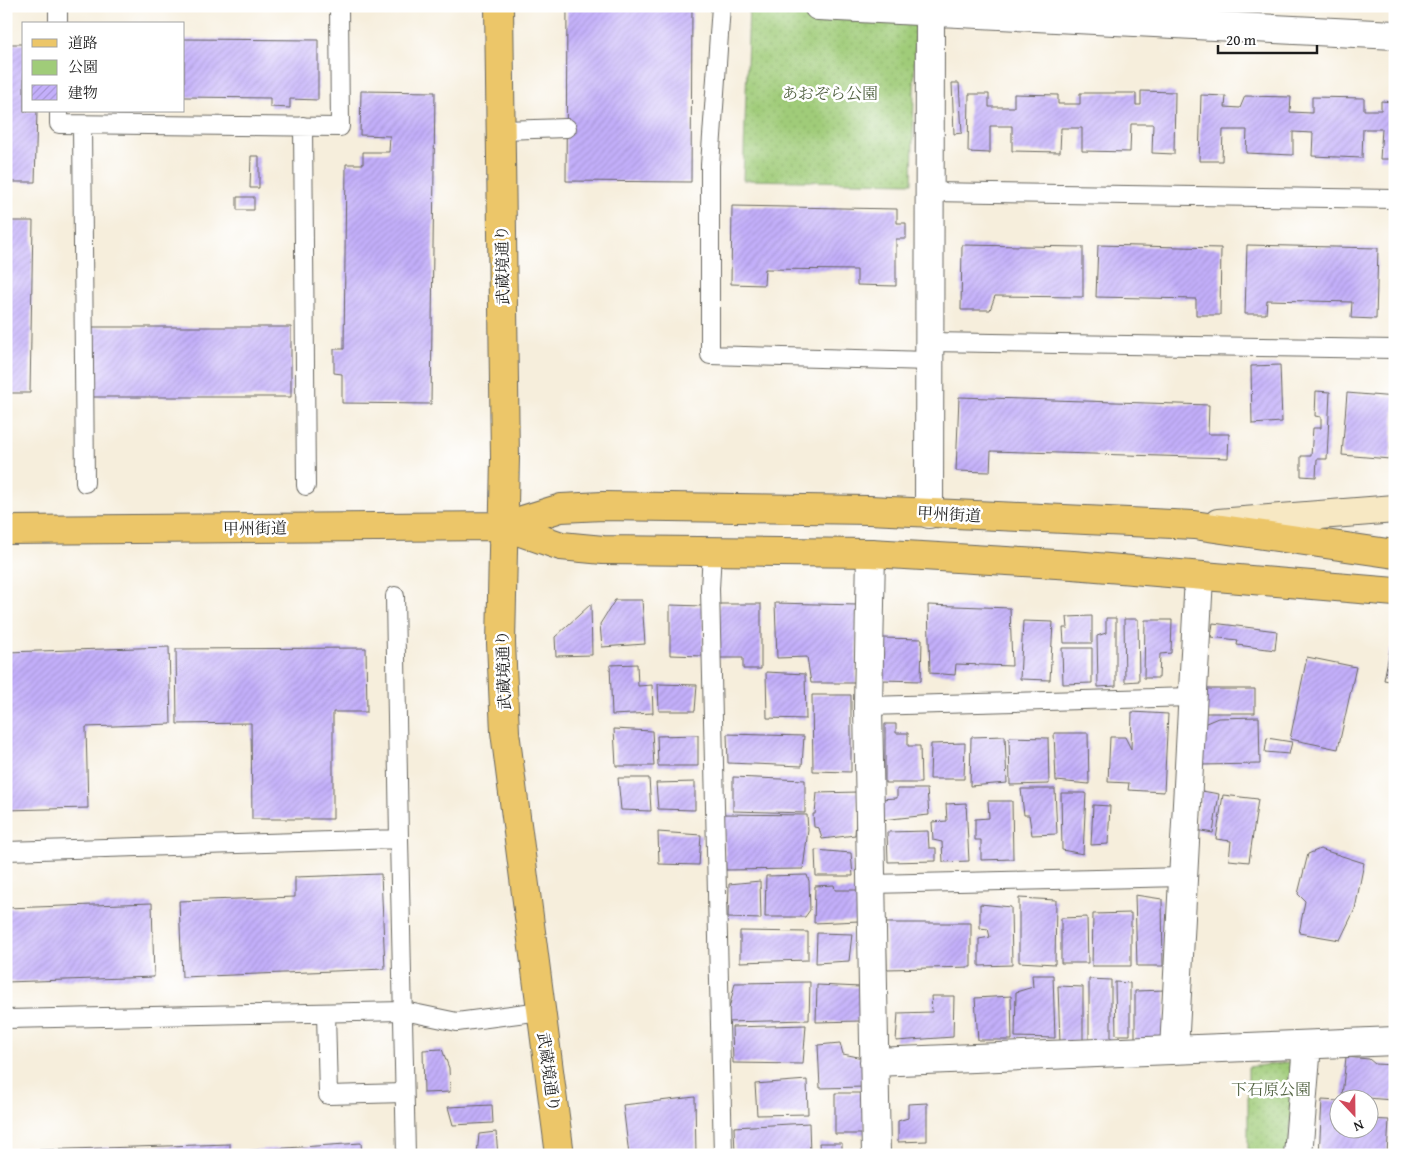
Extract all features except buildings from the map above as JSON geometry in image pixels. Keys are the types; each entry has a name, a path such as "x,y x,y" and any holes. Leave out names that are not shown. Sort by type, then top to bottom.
{"main road":[{"name":"武蔵境通り","path":"499,6 505,458 501,643 505,732 560,1155"},
{"name":"甲州街道","path":"6,530 503,526 561,508 603,506 860,510 1194,525 1395,554"},
{"path":"1194,525 1395,509"},
{"name":"甲州街道","path":"503,526 561,546 603,550 871,553 1073,565 1395,592"}],"street":[{"path":"818,6 930,12 1097,13 1395,35"},
{"path":"929,514 930,12"},
{"path":"871,553 868,706 876,1155"},
{"path":"1174,1050 1199,577"},
{"path":"874,1062 1395,1041"},
{"path":"1298,1155 1307,1045"}],"lane":[{"path":"58,6 58,22"},
{"path":"59,112 59,124 340,127 339,6"},
{"path":"720,6 710,165 710,354 1395,349"},
{"path":"82,125 85,483"},
{"path":"303,126 306,486"},
{"path":"500,130 567,128"},
{"path":"930,192 1395,199"},
{"path":"712,551 710,599 722,1155"},
{"path":"394,596 406,1155"},
{"path":"868,706 1192,697"},
{"path":"6,851 399,839"},
{"path":"871,884 1183,877"},
{"path":"6,1019 404,1011 457,1022 541,1010"},
{"path":"326,1013 328,1095 404,1093"}],"green space":[{"name":"あおぞら公園","path":"749,6 916,6 912,183 743,180"},
{"name":"下石原公園","path":"1297,1061 1288,1155 1248,1155 1248,1067"}]}
